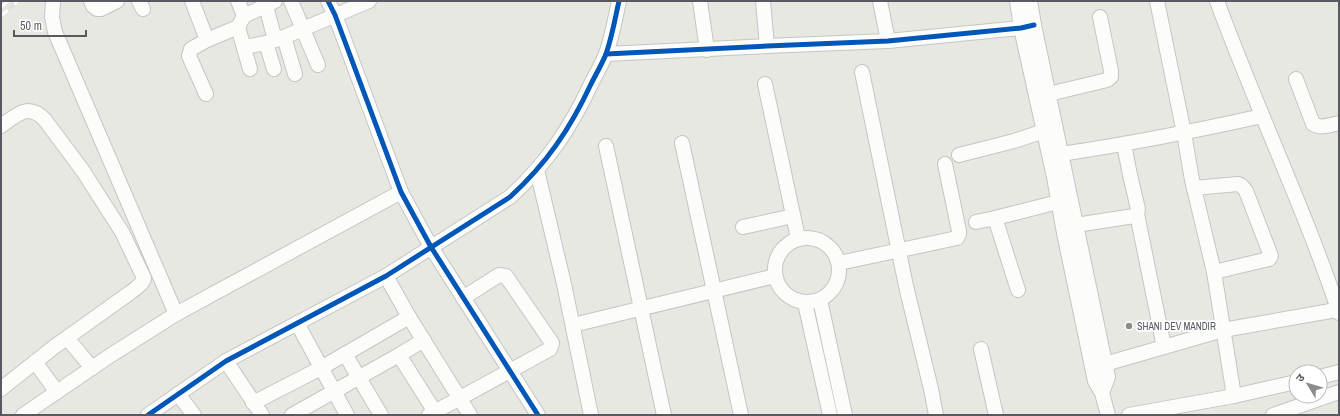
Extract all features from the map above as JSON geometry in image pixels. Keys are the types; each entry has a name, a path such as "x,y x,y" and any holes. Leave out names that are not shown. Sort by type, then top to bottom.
{"street":[{"path":"53,1 52,17 55,32 176,314"},
{"path":"91,1 93,6 97,9 101,9 117,1"},
{"path":"192,1 207,40"},
{"path":"238,1 244,47 250,70"},
{"path":"291,1 318,65"},
{"path":"328,1 335,15 401,192 431,247 538,415"},
{"path":"148,415 226,361 386,276 510,197 528,181 537,170 568,128 578,111 606,54 619,1"},
{"path":"700,1 707,50"},
{"path":"763,1 767,46"},
{"path":"880,1 888,42"},
{"path":"1017,1 1028,27 1049,94 1058,202 1095,380 1102,393 1108,415"},
{"path":"1030,1 1028,27 1044,131 1055,155 1076,225 1108,378 1102,393"},
{"path":"1157,1 1194,188 1214,272 1234,396"},
{"path":"1217,1 1326,275 1339,313"},
{"path":"244,47 275,40 363,2"},
{"path":"206,94 189,53 191,49 204,43 270,3 275,40 274,69"},
{"path":"1049,94 1107,80 1111,77 1100,17"},
{"path":"606,54 888,42 1028,27"},
{"path":"275,40 295,74"},
{"path":"862,72 899,251 936,415"},
{"path":"1296,80 1313,124 1317,127 1322,127 1339,123"},
{"path":"765,84 798,238"},
{"path":"1,126 16,115 32,110 38,113 45,120 83,171 122,232 143,274 144,281 1,389"},
{"path":"1055,155 1184,133 1262,116"},
{"path":"959,155 1014,141 1044,131"},
{"path":"682,143 741,415"},
{"path":"1124,144 1164,347"},
{"path":"606,146 664,415"},
{"path":"839,263 957,238 959,231 945,164"},
{"path":"537,170 573,325 591,415"},
{"path":"1194,188 1238,184 1242,186 1246,191 1271,256 1269,259 1214,272"},
{"path":"23,415 92,368 176,314 401,192"},
{"path":"976,222 1058,202"},
{"path":"1076,225 1134,216 1137,214"},
{"path":"743,228 793,216"},
{"path":"995,218 1018,290"},
{"path":"798,238 816,238 824,242 834,251 839,263 840,272 834,288 828,295 820,300 813,302 795,300 786,295 779,286 775,276 777,257 789,242 798,238"},
{"path":"399,355 432,413 550,349 552,343 506,276 499,275 463,298"},
{"path":"386,276 470,415"},
{"path":"573,325 775,276"},
{"path":"820,300 845,415"},
{"path":"805,302 830,415"},
{"path":"1105,364 1223,330 1336,310 1339,313"},
{"path":"253,403 321,368 409,316"},
{"path":"297,323 347,415"},
{"path":"67,338 92,368"},
{"path":"296,414 424,340"},
{"path":"981,349 996,415"},
{"path":"345,354 381,415"},
{"path":"226,361 262,415"},
{"path":"35,362 57,392"},
{"path":"1328,375 1339,372"},
{"path":"1129,415 1234,396 1288,384"},
{"path":"1273,415 1339,392"},
{"path":"178,394 194,415"}],"railway":[{"path":"1,7 8,1"},
{"path":"1,16 18,1"}],"cycle path":[{"path":"328,1 335,15 401,192 431,247 538,415"},
{"path":"148,415 226,361 386,276 510,197 546,158 575,116 606,54 612,35 619,1"},
{"path":"606,54 888,41 1021,28 1034,25"}],"place":[{"name":"SHANI DEV MANDIR","path":"1129,326"}]}
